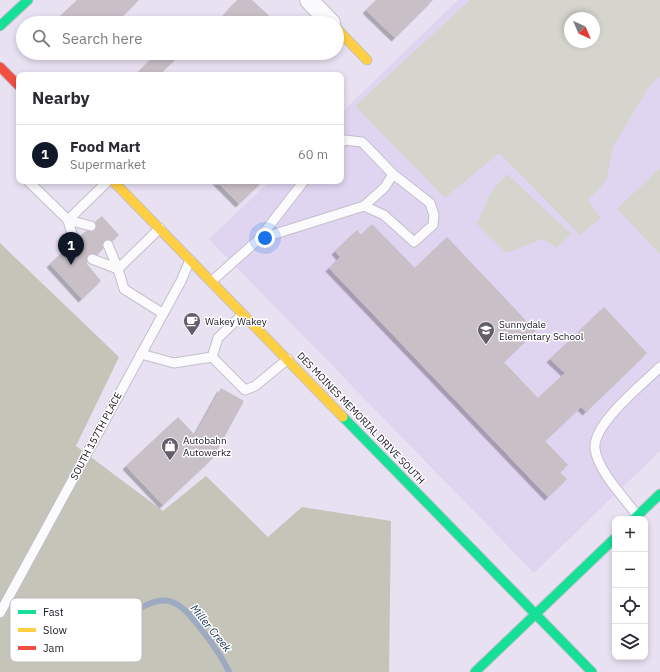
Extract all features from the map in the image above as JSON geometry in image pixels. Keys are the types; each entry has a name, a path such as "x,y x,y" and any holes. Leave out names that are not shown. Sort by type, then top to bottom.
{"main road":[{"path":"0,26 28,0"},
{"path":"344,36 367,60"},
{"path":"0,67 16,83"},
{"name":"DES MOINES MEMORIAL DRIVE SOUTH","path":"116,184 191,259 592,672"},
{"path":"637,516 660,494"},
{"path":"475,672 612,541"}],"street":[{"path":"309,0 324,16"}],"lane":[{"path":"344,140 362,142 393,174 430,203 434,215 433,225 414,242 384,216 364,206"},
{"path":"260,239 364,206 385,187 393,174"},
{"path":"31,184 68,220 91,226"},
{"path":"68,220 105,184"},
{"path":"212,281 260,239 302,184"},
{"path":"68,220 74,241"},
{"path":"118,269 160,228"},
{"path":"108,245 124,288 162,313"},
{"path":"92,259 118,269"},
{"name":"SOUTH 157TH PLACE","path":"0,613 162,313 181,281 191,259"},
{"path":"212,357 218,338 243,313"},
{"path":"141,354 174,363 212,357"},
{"path":"212,357 245,390 256,386 288,359"},
{"path":"635,516 604,471 595,450 595,443 605,421 660,367"}],"shaded area":[{"name":"Sunnydale Elementary School","path":"458,0 660,0 660,451 534,573 209,239 267,184 344,184 344,110"},
{"path":"470,0 660,0 660,76 649,86 613,147 606,181 588,200 601,218 580,235 499,153 445,198 355,106"},
{"path":"660,168 660,254 617,209"},
{"path":"507,174 571,234 557,248 542,239 506,253 477,224 491,192"},
{"path":"0,243 119,357 76,446 163,511 206,476 268,537 302,507 391,521 389,672 0,672"}],"building":[{"path":"77,0 139,0 123,16 60,16"},
{"path":"237,0 252,0 269,16 223,16"},
{"path":"376,0 433,0 395,38 366,10"},
{"path":"150,60 175,60 162,72 138,72"},
{"path":"219,184 260,184 239,204"},
{"path":"102,216 119,235 112,241 108,239 104,241 103,249 97,255 91,253 87,256 87,264 101,281 82,299 50,264 70,245 73,247 78,245 80,242 79,237 86,231 95,230 97,227 95,222"},
{"path":"372,224 415,268 447,237 536,331 504,362 538,398 565,373 550,359 604,307 647,353 586,412 581,407 545,441 568,465 560,472 567,479 548,497 329,268 340,257 335,251 357,230 361,235"},
{"name":"Autobahn Autowerkz","path":"221,388 244,401 213,458 163,505 126,466 178,417 195,435"}],"waterway":[{"name":"Miller Creek","path":"142,607 160,601 177,604 185,610 209,639 229,672"}],"traffic: fast":[{"path":"0,26 28,0"},
{"path":"343,417 592,672"},
{"path":"637,516 660,494"},
{"path":"475,672 612,541"}],"traffic: slow":[{"path":"344,36 367,60"},
{"path":"116,184 343,417"}],"traffic: jam":[{"path":"0,67 16,83"}],"place":[{"name":"Food Mart","path":"71,265"},
{"name":"Wakey Wakey","path":"192,336"},
{"name":"Sunnydale Elementary School","path":"486,345"},
{"name":"Autobahn Autowerkz","path":"170,461"}]}
